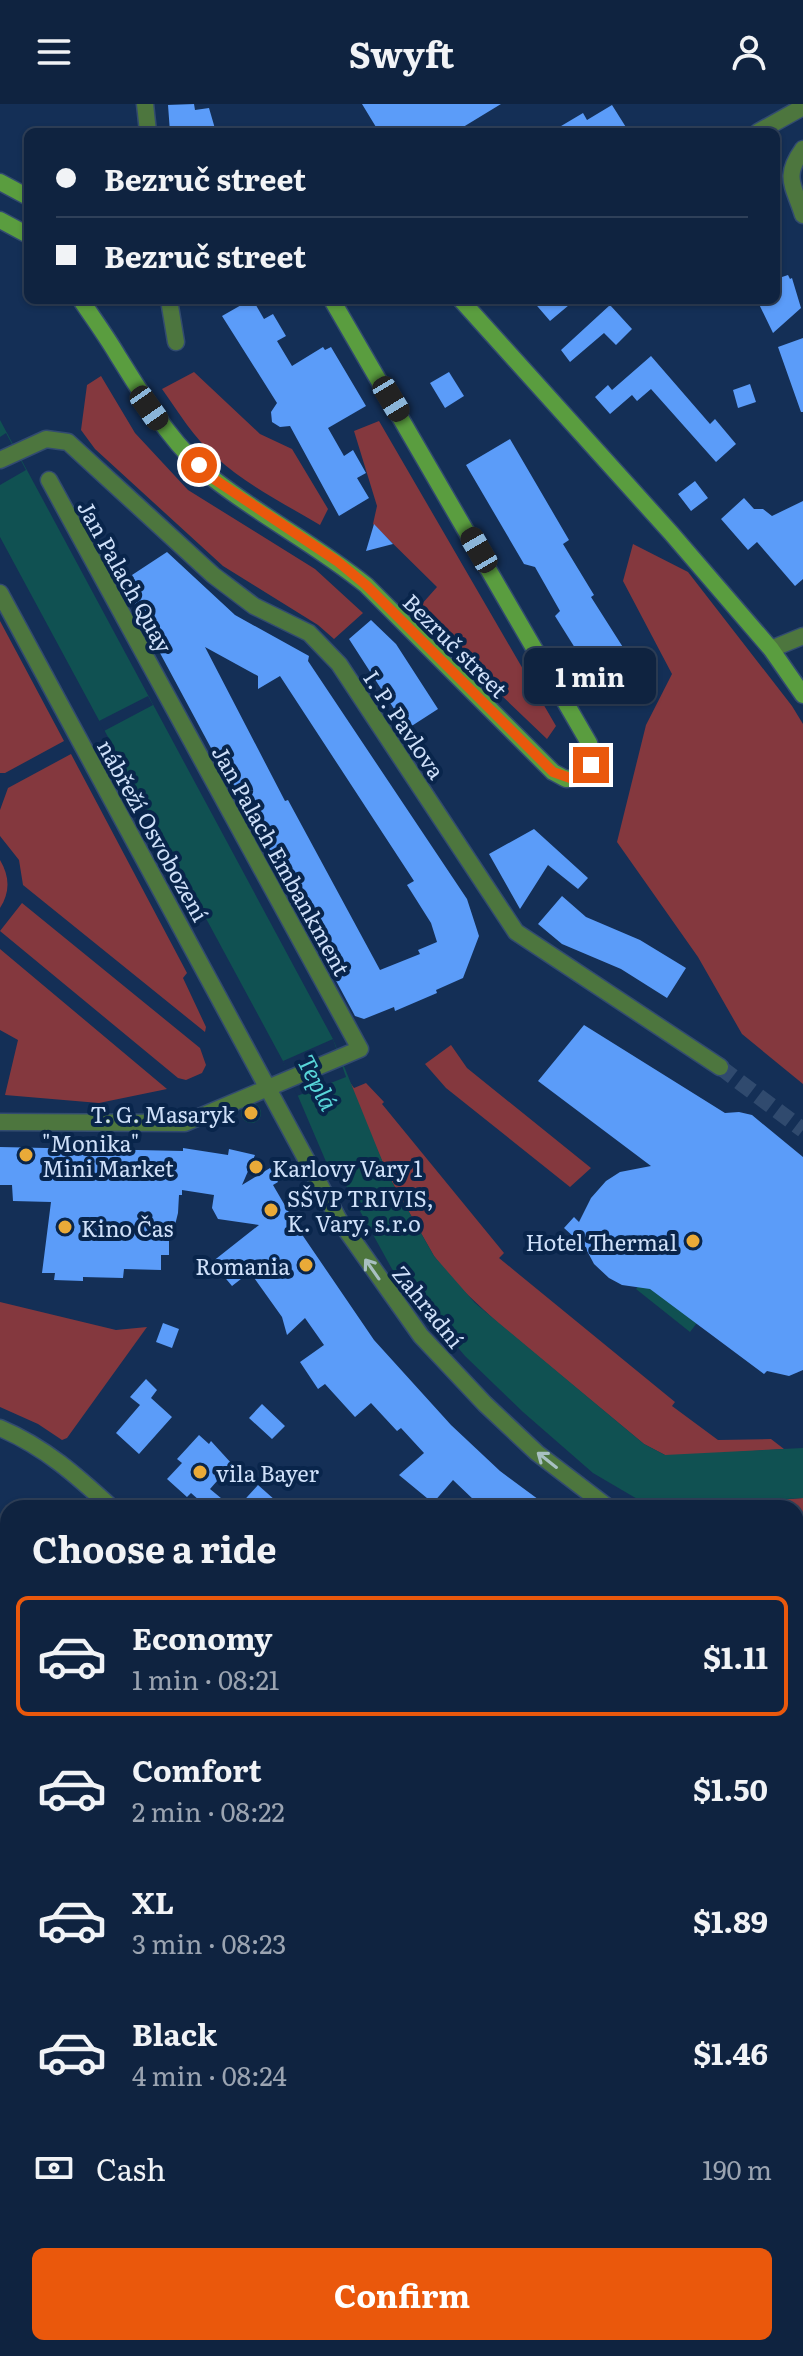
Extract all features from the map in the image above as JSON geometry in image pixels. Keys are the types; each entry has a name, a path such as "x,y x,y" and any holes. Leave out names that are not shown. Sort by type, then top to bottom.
{"street":[{"path":"145,104 148,128"},
{"path":"768,128 801,114"},
{"path":"803,149 791,167 790,177 803,215"},
{"path":"0,182 24,195"},
{"path":"0,220 24,233"},
{"name":"Bezruč street","path":"84,304 164,430 214,479 337,561 366,585 547,768 566,779 580,777 591,765 589,743 334,304"},
{"name":"Bezruč street","path":"95,304 117,354"},
{"path":"170,304 176,342"},
{"path":"467,304 771,649 803,695"},
{"name":"I. P. Pavlova","path":"0,460 46,439 68,442 213,575 254,606 309,633 339,664 516,932 720,1067"},
{"name":"Jan Palach Quay","path":"49,480 360,1049 269,1087"},
{"name":"nábřeží Osvobození","path":"0,593 269,1087"},
{"path":"771,649 803,636"},
{"path":"0,1122 185,1123 269,1087"},
{"name":"Zahradní","path":"269,1087 339,1220 374,1274 421,1336 485,1404 537,1453 599,1500"},
{"path":"0,1428 27,1439 58,1459 103,1500"}],"shaded area":[{"path":"194,372 260,434 292,449 328,509 320,525 240,476 208,450 194,433 162,389"},
{"path":"101,376 135,433 188,490 315,569 363,613 334,639 318,625 223,566 95,449 81,430 87,385"},
{"path":"379,421 556,726 547,739 477,672 465,651 421,605 437,587 373,524 377,506 354,431"},
{"path":"633,544 688,572 803,724 803,1084 742,1034 698,957 617,842 646,725 672,674 623,581"},
{"path":"0,621 64,741 5,773 0,773"},
{"path":"71,754 187,973 183,978 206,1027 205,1032 23,885 19,860 0,836 0,810 8,788"},
{"path":"0,860 8,884 0,908"},
{"path":"22,903 200,1048 206,1065 202,1073 186,1080 178,1078 0,931"},
{"path":"0,949 167,1089 99,1103 5,1095 18,1040 0,1030"},
{"path":"451,1045 467,1068 591,1168 570,1187 446,1088 425,1064"},
{"path":"346,1077 354,1088 366,1083 384,1102 382,1104 504,1253 499,1258 675,1402 672,1406 718,1440 771,1439 784,1449 665,1455 644,1444 499,1324 454,1282 434,1256 388,1175"},
{"path":"0,1302 116,1330 147,1327 67,1438 62,1440 38,1424 0,1407"}],"water":[{"name":"Teplá","path":"0,420 333,1039 388,1175 434,1256 475,1303 644,1444 665,1455 803,1448 803,1498 639,1500 593,1473 523,1412 465,1356 392,1269 339,1173 330,1171 283,1061 0,537"},
{"name":"T. G. Masaryk","path":"251,1103 258,1106 261,1113 258,1120 251,1123 244,1120 241,1113 244,1106"},
{"path":"646,1276 700,1319 690,1332 636,1289"}],"pier":[{"path":"6,433 26,470 0,485 0,437"},
{"path":"148,696 153,705 104,731 99,721"},
{"path":"333,1039 346,1077 297,1096 283,1061"}],"building":[{"path":"194,104 195,110 209,108 215,128 170,128 168,105"},
{"path":"362,104 501,104 462,128 377,128"},
{"path":"612,105 626,128 558,128 583,113 587,120"},
{"path":"788,275 792,278 801,308 773,333 759,304 780,304 780,278"},
{"path":"243,304 255,304 264,319 273,314 286,336 277,341 292,366 323,347 325,350 331,347 366,406 328,428 344,456 353,450 366,473 357,478 369,498 339,516 290,426 280,427 272,422 271,412 277,403 222,316"},
{"path":"535,304 570,304 550,321"},
{"path":"610,305 632,329 616,345 604,333 570,362 561,350"},
{"path":"803,338 803,412 801,412 778,347"},
{"path":"651,356 710,424 715,419 736,444 716,462 651,389 637,401 632,395 610,414 595,397 608,385 612,390"},
{"path":"449,372 464,396 445,408 430,383"},
{"path":"750,384 756,402 738,408 733,390"},
{"path":"510,439 569,540 563,544 594,595 591,597 647,685 614,704 598,676 595,680 555,616 560,611 535,567 524,564 466,465"},
{"path":"695,481 708,498 691,511 678,494"},
{"path":"744,498 754,509 763,509 772,516 803,501 803,579 795,586 757,542 748,550 721,519"},
{"path":"374,524 393,544 366,551"},
{"path":"167,552 235,615 309,656 308,661 467,899 479,936 463,978 395,1011 394,1007 364,1019 355,1016 124,586 134,578 132,575","holes":["205,647 258,676 258,689 280,676 414,881 407,885 431,923 437,942 418,950 420,954 380,970 288,800 285,801"]},
{"path":"371,620 396,644 438,709 407,729 349,639"},
{"path":"534,829 588,878 578,889 548,865 520,909 489,854"},
{"path":"562,896 586,917 640,940 686,968 667,998 621,969 562,944 538,924"},
{"name":"Hotel Thermal","path":"584,1025 725,1113 752,1115 803,1157 803,1370 789,1376 767,1371 764,1374 650,1289 622,1285 609,1278 594,1264 585,1247 564,1228 574,1217 579,1222 591,1198 606,1181 620,1172 651,1166 538,1081"},
{"path":"0,1147 183,1151 183,1148 228,1155 229,1149 255,1155 242,1185 270,1168 278,1182 273,1185 301,1233 374,1340 451,1425 500,1471 539,1500 474,1500 453,1480 436,1500 429,1500 399,1475 424,1453 401,1428 397,1431 371,1403 355,1417 325,1384 318,1389 300,1362 324,1345 305,1318 287,1335 282,1317 250,1272 232,1286 212,1262 259,1225 218,1219 212,1208 214,1195 182,1190 174,1229 169,1229 169,1255 161,1255 161,1270 124,1269 123,1278 54,1280 55,1273 42,1273 51,1202 13,1201 12,1185 0,1185"},
{"path":"163,1323 179,1329 172,1348 156,1342"},
{"path":"146,1379 157,1390 151,1398 172,1417 139,1454 116,1433 140,1405 130,1397"},
{"path":"262,1404 285,1426 272,1439 249,1418"},
{"name":"vila Bayer","path":"199,1435 209,1444 211,1441 232,1464 210,1489 223,1500 199,1500 191,1493 187,1497 167,1479 182,1463 177,1459"},
{"path":"258,1485 275,1500 244,1500"}],"tunnel":[{"path":"720,1067 803,1130"}],"place":[{"name":"T. G. Masaryk","path":"251,1113"},
{"name":"\"Monika\" Mini Market","path":"26,1155"},
{"name":"Karlovy Vary 1","path":"256,1167"},
{"name":"SŠVP TRIVIS, K. Vary, s.r.o","path":"271,1210"},
{"name":"Kino Čas","path":"65,1227"},
{"name":"Hotel Thermal","path":"693,1241"},
{"name":"Romania","path":"306,1265"},
{"name":"vila Bayer","path":"200,1472"}],"route":[{"path":"199,465 214,479 337,561 366,585 553,772 573,779 585,775 591,765"}]}
